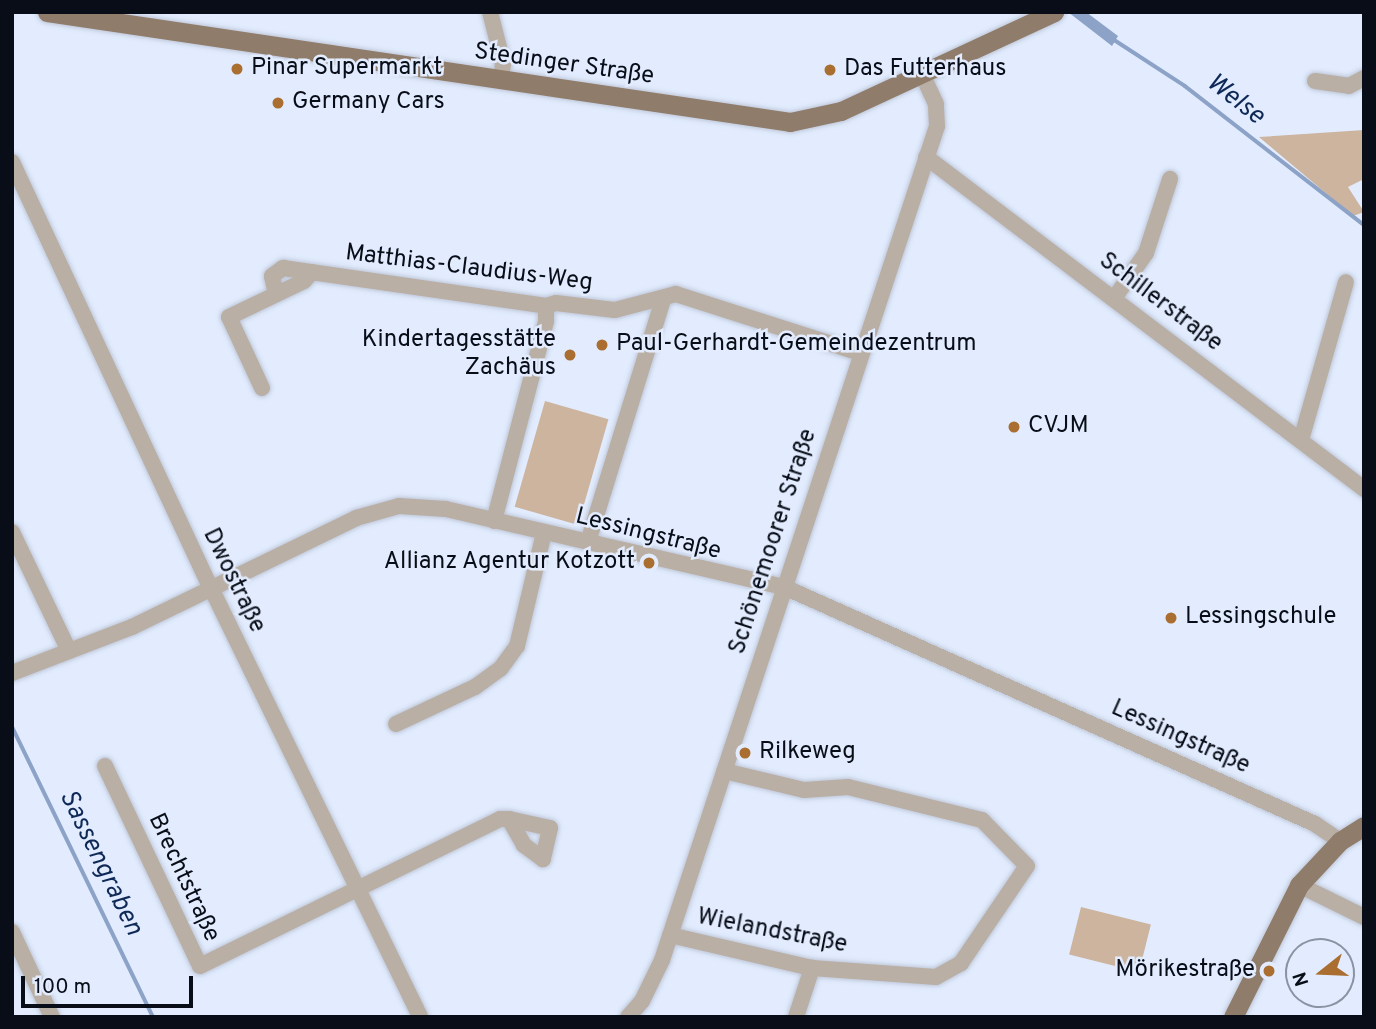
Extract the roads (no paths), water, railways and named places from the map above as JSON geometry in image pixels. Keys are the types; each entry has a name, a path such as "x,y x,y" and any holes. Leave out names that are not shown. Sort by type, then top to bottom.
{"main road":[{"name":"Stedinger Straße","path":"47,12 790,122 841,111 923,76 1054,12"},
{"path":"1233,1017 1299,885 1340,841 1364,826"}],"street":[{"path":"490,12 503,62 501,81"},
{"name":"Schönemoorer Straße","path":"628,1017 642,1001 670,935 926,157 937,115 923,76"},
{"path":"1315,81 1349,86 1364,78"},
{"name":"Schillerstraße","path":"926,157 1115,297 1364,489"},
{"name":"Dwostraße","path":"12,162 212,590 420,1017"},
{"path":"1115,297 1146,253 1170,179"},
{"name":"Matthias-Claudius-Weg","path":"276,294 272,276 277,269 546,306 556,303 615,310 676,294 860,353"},
{"name":"Matthias-Claudius-Weg","path":"262,388 229,317 276,294 312,272"},
{"path":"1301,440 1346,282"},
{"path":"588,542 663,299"},
{"path":"495,521 546,321 546,306"},
{"name":"Lessingstraße","path":"12,673 212,590 356,518 399,506 446,509 784,587 1315,824 1340,841"},
{"path":"12,532 69,651"},
{"path":"397,724 475,687 501,668 517,646 544,533"},
{"name":"Brechtstraße","path":"105,766 200,966 357,888"},
{"name":"Wielandstraße","path":"670,935 812,968 920,977 952,971 1027,866 982,820 848,787 804,790 724,771"},
{"path":"357,888 499,819 509,819"},
{"path":"1299,885 1364,917"},
{"path":"12,932 52,1017"},
{"path":"796,1017 812,968"}],"water":[{"path":"1068,12 1086,12 1118,36 1112,46"}],"waterway":[{"name":"Welse","path":"1113,39 1185,86 1364,225"},
{"name":"Sassengraben","path":"12,726 153,1017"}],"place":[{"name":"Pinar Supermarkt","path":"237,69"},
{"name":"Das Futterhaus","path":"830,70"},
{"name":"Germany Cars","path":"278,103"},
{"name":"Paul-Gerhardt-Gemeindezentrum","path":"602,345"},
{"name":"Kindertagesstätte Zachäus","path":"570,355"},
{"name":"CVJM","path":"1014,427"},
{"name":"Allianz Agentur Kotzott","path":"649,563"},
{"name":"Lessingschule","path":"1171,618"},
{"name":"Rilkeweg","path":"745,753"},
{"name":"Mörikestraße","path":"1269,971"}]}
